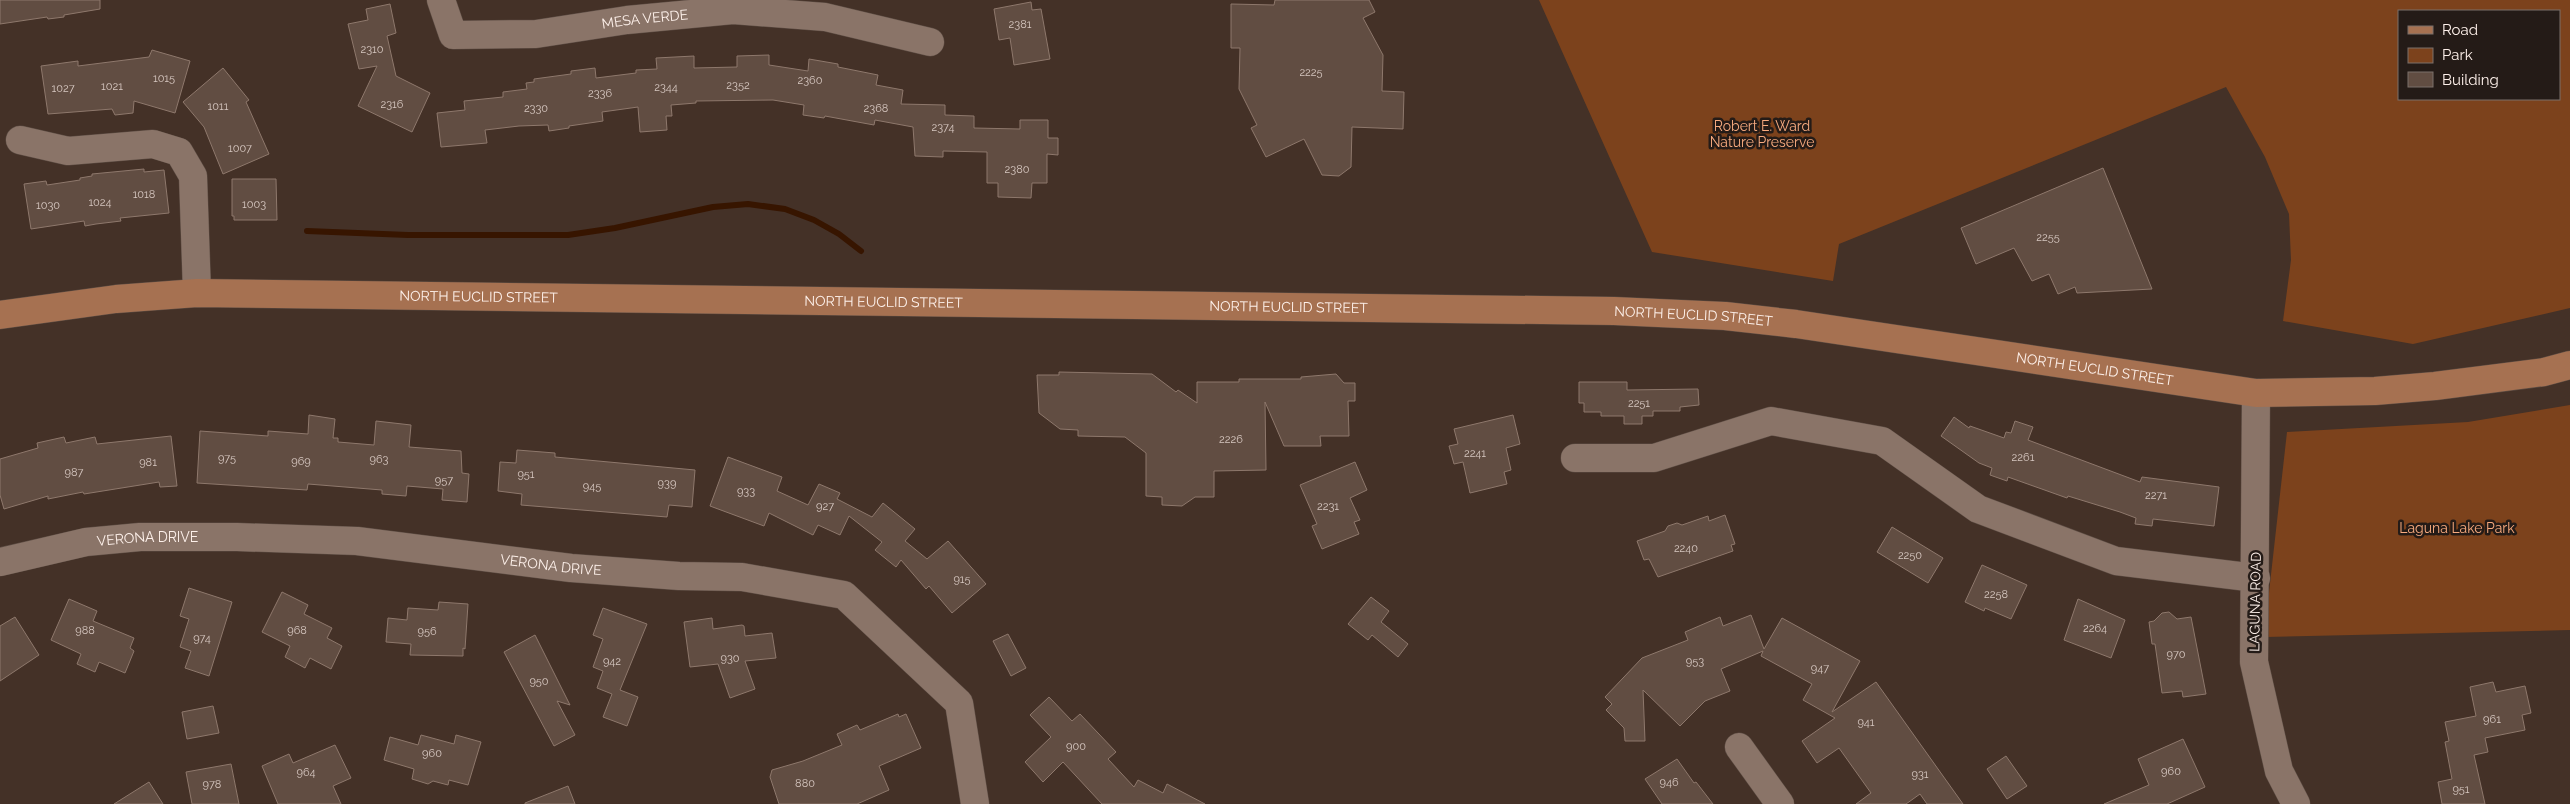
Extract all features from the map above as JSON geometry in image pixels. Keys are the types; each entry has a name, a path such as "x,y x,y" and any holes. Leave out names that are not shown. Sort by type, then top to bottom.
{"main road":[{"name":"NORTH EUCLID STREET","path":"0,315 116,298 197,293 1383,307 1707,315 1796,324 2256,393 2375,391 2435,386 2544,372 2570,365"}],"street":[{"name":"MESA VERDE","path":"441,0 454,34 536,34 627,20 733,10 825,17 930,42"},
{"path":"20,140 68,151 153,144 179,152 193,176 197,293"},
{"name":"LAGUNA ROAD","path":"2256,393 2254,662 2279,771 2296,804"},
{"path":"1575,458 1654,458 1771,421 1780,422 1882,441 1978,509 2116,561 2256,578"},
{"name":"VERONA DRIVE","path":"0,562 86,542 140,537 339,540 571,568 679,576 742,577 844,595 959,703 975,804"},
{"path":"1739,747 1780,804"}],"green space":[{"name":"Robert E. Ward Nature Preserve","path":"1539,0 2570,0 2570,308 2413,344 2283,321 2291,260 2289,214 2265,157 2226,87 1839,244 1833,281 1652,252"},
{"name":"Laguna Lake Park","path":"2570,405 2570,630 2264,637 2287,432 2468,422"}],"building":[{"path":"0,0 100,0 100,9 64,15 64,17 48,19 47,17 0,24"},
{"path":"1275,0 1369,0 1375,12 1363,18 1383,55 1382,91 1404,92 1403,129 1352,127 1351,167 1339,176 1322,175 1304,139 1266,157 1251,128 1257,125 1239,89 1240,48 1231,48 1231,4 1274,5"},
{"path":"1031,2 1032,10 1041,9 1050,59 1014,65 1010,38 999,40 994,9"},
{"path":"390,4 396,33 387,36 396,76 430,93 412,132 358,106 377,66 359,69 348,24 368,20 366,9"},
{"path":"152,50 190,61 175,113 134,101 133,113 115,115 112,109 48,114 41,66 78,61 78,66 149,57"},
{"path":"769,55 769,65 808,71 809,59 838,64 838,67 878,75 876,85 903,90 901,104 945,105 945,115 974,116 974,128 1020,129 1020,120 1048,120 1048,138 1058,138 1058,155 1047,154 1047,183 1032,183 1031,198 998,197 998,183 987,183 987,152 943,151 943,157 915,156 913,127 875,120 874,125 825,116 824,118 803,115 804,105 773,100 696,101 696,103 671,105 672,116 666,116 667,130 640,132 638,107 602,112 603,121 569,126 569,128 549,131 548,125 485,130 487,143 441,147 437,113 465,110 464,101 503,97 503,92 527,89 526,83 534,82 534,79 571,74 571,71 595,68 596,78 636,73 636,70 657,69 656,58 694,56 694,68 737,67 737,56"},
{"path":"223,68 249,100 246,102 269,154 223,174 204,127 183,102"},
{"path":"2103,168 2152,289 2077,293 2075,287 2058,294 2049,274 2032,281 2014,248 1976,264 1961,228"},
{"path":"144,169 144,172 164,170 169,213 120,218 121,221 85,226 84,221 31,229 24,184 46,181 47,185 80,180 80,178 92,176 92,174"},
{"path":"232,179 276,179 277,220 234,220 234,216 232,216"},
{"path":"1059,372 1152,374 1176,392 1178,390 1197,403 1197,382 1239,382 1239,379 1301,379 1301,377 1336,374 1344,383 1355,383 1355,401 1348,401 1349,436 1320,436 1321,446 1284,446 1265,402 1266,470 1214,471 1214,497 1195,497 1182,506 1162,505 1162,497 1146,496 1146,453 1125,437 1078,436 1078,430 1060,429 1039,413 1037,375 1059,375"},
{"path":"1579,382 1627,382 1627,390 1698,389 1699,405 1680,407 1680,411 1653,411 1653,416 1642,416 1642,424 1624,424 1624,416 1601,416 1601,412 1584,412 1584,403 1579,403"},
{"path":"309,415 335,419 333,438 338,438 338,442 374,445 376,421 411,425 409,447 461,451 462,473 469,474 467,502 442,500 443,489 407,486 406,496 382,494 382,490 308,484 307,490 197,483 200,431 268,436 268,431 308,434"},
{"path":"1513,415 1520,444 1506,448 1511,470 1504,472 1507,484 1470,493 1463,462 1454,464 1449,446 1458,444 1454,429"},
{"path":"1954,417 1969,428 1970,426 2004,438 2006,432 2011,433 2015,421 2033,427 2028,440 2140,482 2142,477 2219,487 2214,526 2153,519 2152,526 2135,524 2136,518 2120,512 2068,496 2067,498 2008,477 2007,481 1990,475 1992,468 1979,463 1941,436"},
{"path":"171,436 177,486 160,487 159,482 84,494 83,492 48,499 48,496 4,509 0,495 0,459 38,448 37,443 64,437 66,443 95,437 97,444"},
{"path":"517,450 555,453 555,457 695,470 692,507 669,505 667,517 521,505 522,494 498,491 500,462 516,463"},
{"path":"728,457 782,477 777,491 808,505 819,484 840,493 837,499 872,517 883,503 915,529 905,541 927,559 948,541 986,584 952,613 929,586 926,589 901,560 896,567 875,550 882,542 849,516 840,535 818,525 813,535 769,513 764,526 710,506"},
{"path":"1355,462 1367,490 1350,498 1360,520 1354,522 1359,534 1322,549 1312,526 1317,524 1300,485"},
{"path":"1725,515 1735,544 1731,545 1733,551 1658,577 1649,559 1644,560 1637,541 1665,531 1668,526 1677,523 1682,525 1708,516 1709,521"},
{"path":"1892,527 1943,558 1928,583 1877,552"},
{"path":"1982,565 2027,585 2011,619 1985,608 1984,611 1965,602"},
{"path":"189,588 232,602 209,676 185,668 191,651 180,647 189,619 180,616"},
{"path":"282,592 308,605 304,614 332,628 327,638 342,646 331,669 310,658 305,668 285,657 290,646 262,632"},
{"path":"1371,597 1389,611 1381,622 1408,644 1398,657 1372,635 1368,640 1348,624"},
{"path":"69,599 97,611 93,621 134,638 130,648 134,651 125,673 99,662 95,672 77,664 81,654 51,640"},
{"path":"2078,599 2125,620 2111,658 2064,640"},
{"path":"439,602 468,604 463,656 410,655 411,644 386,642 388,618 407,620 408,608 438,610"},
{"path":"603,608 647,624 620,690 638,697 627,726 603,717 612,694 597,688 603,671 593,667 603,639 593,635"},
{"path":"2169,612 2177,619 2191,617 2206,694 2183,697 2182,691 2162,693 2155,644 2152,644 2149,622 2154,621 2162,613"},
{"path":"1751,615 1764,649 1782,618 1860,661 1832,712 1876,682 1963,804 1927,804 1920,794 1906,804 1856,804 1871,793 1839,748 1817,763 1802,741 1835,718 1803,700 1812,684 1761,656 1763,651 1721,669 1730,691 1705,701 1680,726 1643,690 1645,741 1625,741 1624,728 1606,710 1612,704 1605,697 1642,658 1688,640 1685,632 1720,617 1723,626"},
{"path":"15,617 39,655 0,681 0,626"},
{"path":"712,618 713,629 742,625 744,626 745,636 772,633 776,658 745,661 755,689 730,698 718,664 690,667 684,622"},
{"path":"1008,634 1026,668 1011,676 993,641"},
{"path":"535,635 570,705 557,701 575,735 554,746 504,652"},
{"path":"2493,682 2496,692 2525,686 2531,713 2522,715 2525,730 2485,738 2488,752 2474,755 2485,804 2442,804 2438,782 2452,779 2445,742 2449,741 2445,722 2476,716 2470,687"},
{"path":"1049,697 1072,721 1080,714 1116,752 1108,759 1134,787 1138,780 1163,793 1167,784 1205,804 1102,804 1063,762 1043,782 1025,762 1051,737 1030,715"},
{"path":"213,706 219,733 187,739 182,712"},
{"path":"898,714 899,717 906,714 921,748 879,766 889,790 857,804 779,804 770,777 772,770 803,761 842,745 837,734 857,725 860,730"},
{"path":"421,735 454,744 456,735 481,742 468,785 449,780 448,785 433,781 428,784 412,779 414,769 384,760 390,737 418,745"},
{"path":"2183,739 2205,787 2167,804 2104,804 2149,785 2138,759"},
{"path":"335,745 351,778 333,786 341,804 278,804 262,766 289,754 293,763"},
{"path":"2006,756 2027,786 2007,799 1987,769"},
{"path":"1677,759 1694,783 1696,782 1713,804 1662,804 1645,779"},
{"path":"231,764 239,804 192,804 186,772"},
{"path":"149,782 163,804 114,804"},
{"path":"568,786 575,804 525,804 525,803"}],"waterway":[{"path":"307,231 408,235 568,235 615,228 713,207 748,204 785,209 814,220 839,234 861,251"}]}
